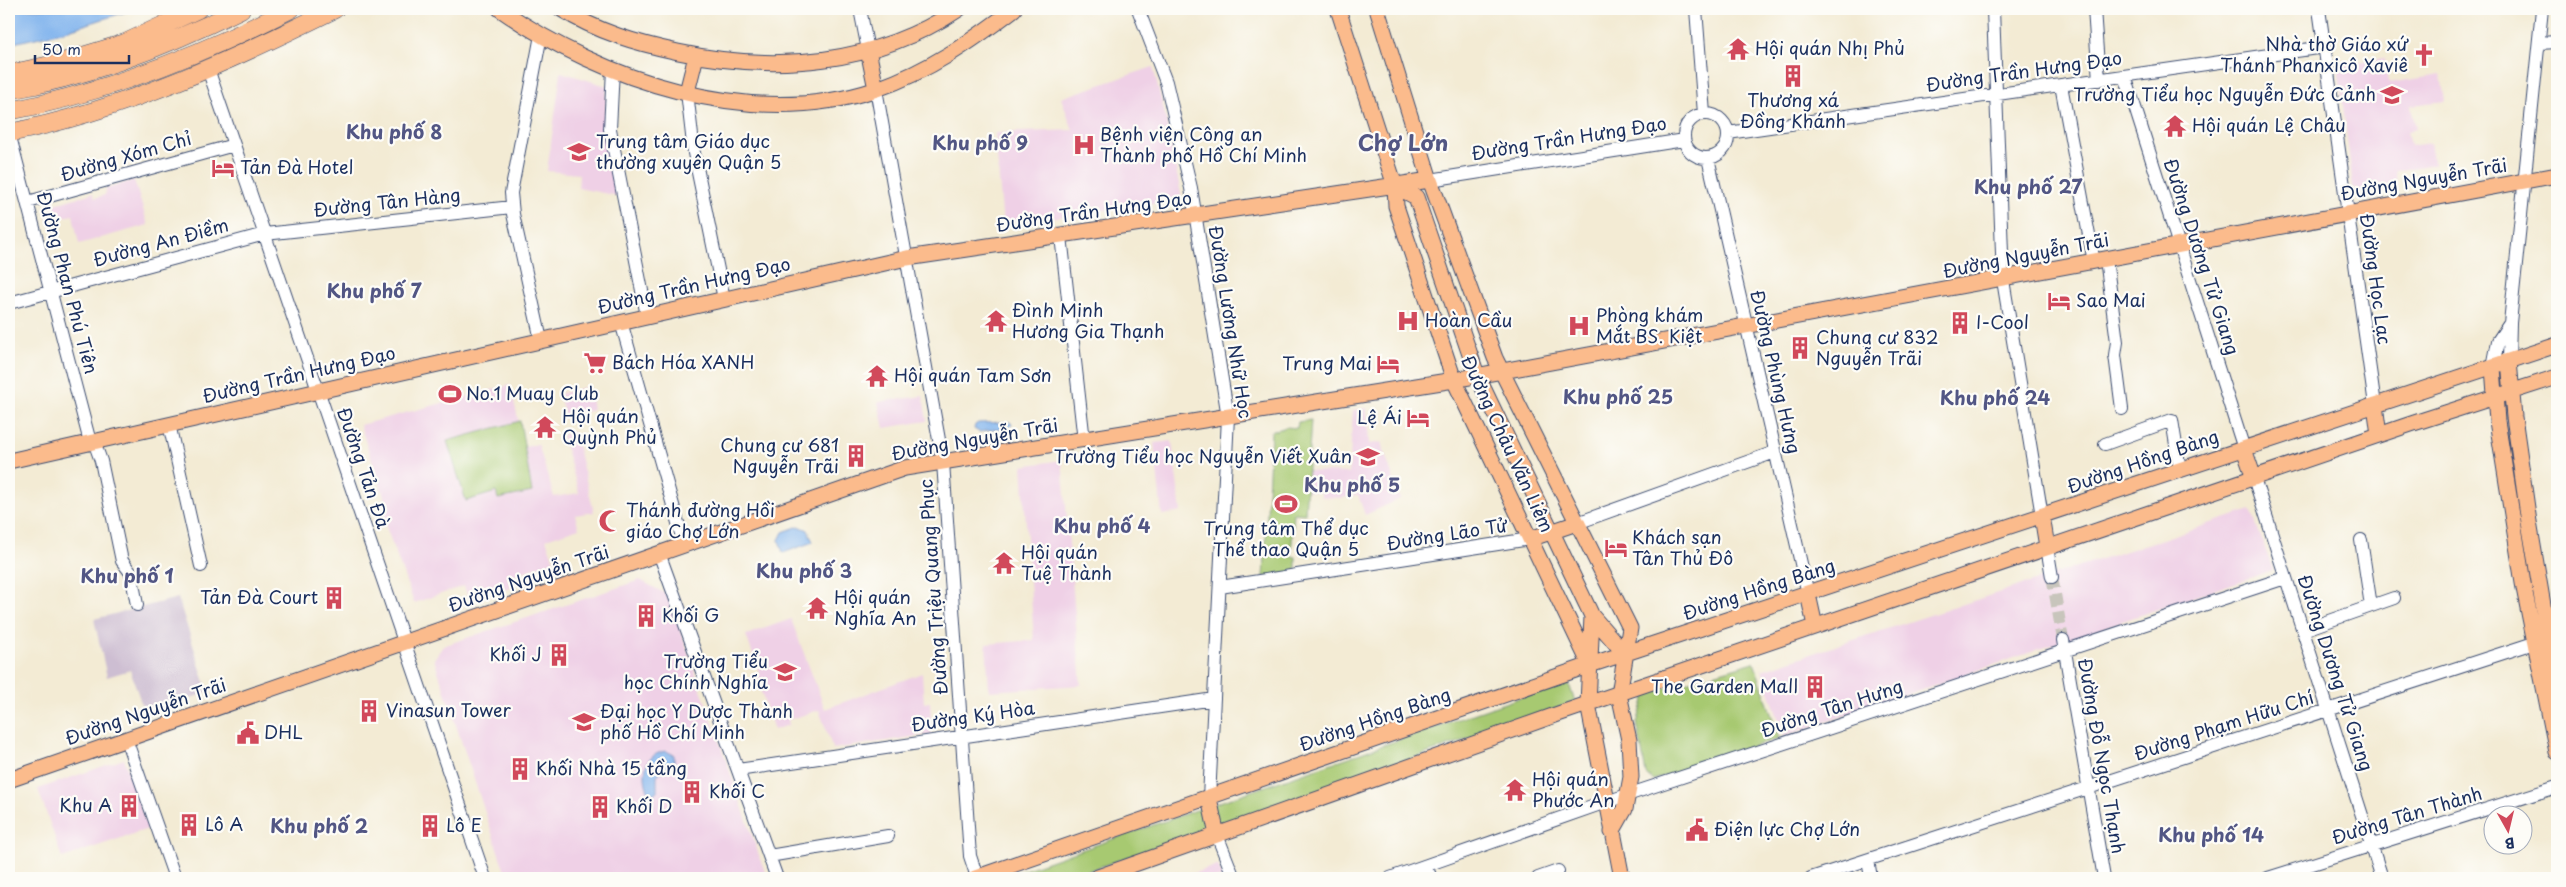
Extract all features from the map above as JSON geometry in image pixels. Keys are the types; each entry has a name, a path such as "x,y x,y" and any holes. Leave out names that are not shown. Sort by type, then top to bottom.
{"highway":[{"path":"9,74 59,63 125,43 198,9"},
{"path":"9,90 74,74 147,50 241,9"},
{"path":"9,111 93,90 188,58 291,9"},
{"path":"9,133 111,107 245,54 335,9"}],"main road":[{"path":"500,9 541,35 613,70 687,92 726,100 791,103 824,100 876,89 930,66 972,41 1014,9"},
{"path":"561,9 599,30 625,40 696,56 744,64 814,61 868,50 925,29 959,9"},
{"name":"Đường Châu Văn Liêm","path":"1338,9 1396,186 1396,206 1454,380 1590,665"},
{"name":"Đường Châu Văn Liêm","path":"1377,9 1430,180 1501,370 1630,628 1626,654"},
{"path":"868,50 876,89"},
{"path":"687,92 696,56"},
{"name":"Đường Nguyễn Trãi","path":"9,780 892,472 1454,380 2003,280 2348,213 2557,176"},
{"path":"1396,186 1416,197 1430,180"},
{"name":"Đường Trần Hưng Đạo","path":"9,461 907,258 1430,180"},
{"name":"Đường Châu Văn Liêm","path":"1416,197 1477,375 1592,616 1626,654"},
{"name":"Đường Hồng Bàng","path":"976,878 1590,665 2557,345"},
{"path":"2509,361 2511,392 2541,641 2557,752"},
{"path":"2493,366 2494,397 2541,641 2557,688"},
{"path":"1095,878 1588,704 2047,547 2557,377"},
{"path":"2375,405 2379,435"},
{"path":"2244,449 2254,478"},
{"path":"2042,516 2047,547"},
{"path":"1530,540 1577,523"},
{"path":"1808,594 1816,626"},
{"name":"Đường Châu Văn Liêm","path":"1590,665 1592,616"},
{"path":"1612,832 1625,809 1629,795 1631,758 1618,694 1626,654"},
{"path":"1590,665 1588,704 1622,878"},
{"path":"1209,798 1216,835"}],"street":[{"path":"860,9 868,50"},
{"name":"Đường Lương Nhữ Học","path":"1138,9 1166,82 1196,216 1228,417 1209,798"},
{"path":"1696,9 1704,114"},
{"path":"1993,9 2003,280 2042,516"},
{"path":"2094,9 2099,80"},
{"name":"Đường Học Lạc","path":"2319,9 2375,405"},
{"path":"2509,361 2510,323 2542,9"},
{"path":"541,35 512,182 512,207 541,340"},
{"path":"2539,43 2557,42"},
{"name":"Đường Trần Hưng Đạo","path":"1728,133 2324,47"},
{"name":"Đường Tản Đà","path":"208,69 485,878"},
{"path":"613,70 609,120 611,136 647,316"},
{"name":"Đường Dương Tử Giang","path":"2124,76 2244,449"},
{"path":"2060,85 2117,342 2115,355 2122,409"},
{"name":"Đường Triệu Quang Phục","path":"876,89 944,462 970,856 976,878"},
{"path":"687,92 694,152 724,298"},
{"path":"1704,114 1720,119 1728,133 1724,150 1708,158 1702,158 1690,151 1684,140 1687,125 1694,118 1704,114"},
{"name":"Đường Phan Phú Tiên","path":"9,133 90,442 96,447 98,454 122,561 131,573 137,605"},
{"name":"Đường Trần Hưng Đạo","path":"1430,180 1684,140"},
{"name":"Đường Xóm Chỉ","path":"28,202 234,145"},
{"name":"Đường Phùng Hưng","path":"1708,158 1808,594"},
{"name":"Đường Tân Hàng","path":"265,234 512,207"},
{"name":"Đường An Điềm","path":"9,303 265,234"},
{"path":"1061,236 1084,441"},
{"path":"621,322 684,544"},
{"path":"2493,366 2498,341 2510,323"},
{"path":"2105,444 2172,420 2180,470"},
{"path":"169,424 201,566"},
{"path":"1577,523 1775,452"},
{"name":"Đường Dương Tử Giang","path":"2254,478 2382,878"},
{"name":"Đường Lão Tử","path":"1220,588 1530,540"},
{"path":"2361,540 2371,606"},
{"path":"2047,547 2052,576"},
{"path":"659,553 777,878"},
{"name":"Đường Tân Hưng","path":"1390,878 2064,645 2285,578"},
{"path":"2302,630 2394,598"},
{"name":"Đường Phạm Hữu Chí","path":"1811,878 2541,641"},
{"name":"Đường Đỗ Ngọc Thạnh","path":"2064,645 2104,878"},
{"name":"Đường Ký Hòa","path":"738,770 1214,699"},
{"path":"126,739 175,878"},
{"name":"Đường Tân Thành","path":"2268,878 2557,788"},
{"path":"1216,835 1234,878"},
{"path":"769,856 888,836"},
{"path":"1868,860 1871,878"},
{"path":"1426,866 1431,878"},
{"path":"1538,878 1558,871"}],"shaded area":[{"name":"Trường Tiểu học Nguyễn Đức Cảnh","path":"2384,58 2388,83 2441,75 2445,101 2411,105 2416,129 2407,131 2410,146 2430,143 2434,164 2395,171 2398,187 2361,193 2353,187 2338,65"},
{"name":"Bệnh viện Công an Thành phố Hồ Chí Minh","path":"1153,67 1182,199 1003,225 995,133 1073,130 1061,98"},
{"name":"Trung tâm Giáo dục thường xuyên Quận 5","path":"561,72 607,86 604,133 618,196 578,188 579,174 547,171"},
{"path":"134,180 148,225 79,244 73,215 48,220 46,215 55,204 93,193 95,198 105,195 106,189"},
{"path":"510,385 525,447 538,444 554,497 579,493 562,435 574,432 594,512 575,515 579,528 546,539 554,561 508,577 511,588 470,602 464,586 414,603 379,508 387,505 360,425"},
{"path":"589,386 593,410 565,417 559,394"},
{"path":"923,396 927,421 884,428 878,402"},
{"name":"Trường Tiểu học Nguyễn Viết Xuân","path":"1367,408 1369,444 1381,442 1400,499 1365,515 1358,495 1342,498 1321,497 1321,492 1306,491 1308,471 1349,473 1353,410"},
{"path":"1172,441 1181,512 1162,515 1154,443"},
{"path":"1062,460 1081,685 989,691 986,644 1034,640 1022,466"},
{"name":"The Garden Mall","path":"2251,510 2273,570 1784,736 1762,670"},
{"name":"Đại học Y Dược Thành phố Hồ Chí Minh","path":"640,580 668,595 767,878 507,878 434,659 443,646"},
{"path":"178,598 208,692 145,714 130,670 107,677 94,619"},
{"path":"791,619 825,709 922,673 924,703 930,702 932,734 833,749 819,710 788,720 789,725 774,730 756,677 760,675 746,635"},
{"path":"124,759 148,829 62,858 38,789"},
{"path":"1218,865 1223,878 1180,878"}],"green space":[{"name":"Trung tâm Thể dục Thể thao Quận 5","path":"1311,420 1305,514 1294,513 1291,556 1296,557 1296,572 1264,577 1271,432 1286,427 1297,428 1298,422"},
{"path":"520,421 532,492 498,499 496,492 466,501 447,441"},
{"path":"1754,662 1779,738 1653,780 1646,774 1637,723 1646,694"},
{"path":"1568,681 1575,702 1067,878 1001,878"}],"water":[{"path":"9,9 135,9 62,32 9,44"},
{"path":"1010,422 1012,425 1010,427 979,432 974,429 978,423"},
{"path":"799,526 808,530 813,542 783,553 779,540 783,532"},
{"path":"666,751 674,755 674,763 657,775 657,791 653,794 649,793 645,779 646,766 653,756"}],"tunnel":[{"path":"2052,577 2063,640"}],"place":[{"name":"Hội quán Nhị Phủ","path":"1738,49"},
{"name":"Nhà thờ Giáo xứ Thánh Phanxicô Xaviê","path":"2424,55"},
{"name":"Thương xá Đồng Khánh","path":"1793,76"},
{"name":"Trường Tiểu học Nguyễn Đức Cảnh","path":"2392,95"},
{"name":"Hội quán Lệ Châu","path":"2175,126"},
{"name":"Bệnh viện Công an Thành phố Hồ Chí Minh","path":"1084,145"},
{"name":"Trung tâm Giáo dục thường xuyên Quận 5","path":"579,152"},
{"name":"Tản Đà Hotel","path":"223,168"},
{"name":"Sao Mai","path":"2059,301"},
{"name":"Đình Minh Hương Gia Thạnh","path":"996,321"},
{"name":"Hoàn Cầu","path":"1408,321"},
{"name":"I-Cool","path":"1960,323"},
{"name":"Phòng khám Mắt BS. Kiệt","path":"1579,326"},
{"name":"Chung cư 832 Nguyễn Trãi","path":"1800,348"},
{"name":"Bách Hóa XANH","path":"595,363"},
{"name":"Trung Mai","path":"1388,364"},
{"name":"Hội quán Tam Sơn","path":"877,376"},
{"name":"No.1 Muay Club","path":"450,394"},
{"name":"Lệ Ái","path":"1418,418"},
{"name":"Hội quán Quỳnh Phủ","path":"545,427"},
{"name":"Chung cư 681 Nguyễn Trãi","path":"856,456"},
{"name":"Trường Tiểu học Nguyễn Viết Xuân","path":"1368,457"},
{"name":"Trung tâm Thể dục Thể thao Quận 5","path":"1286,504"},
{"name":"Thánh đường Hồi giáo Chợ Lớn","path":"610,521"},
{"name":"Khách sạn Tân Thủ Đô","path":"1616,548"},
{"name":"Hội quán Tuệ Thành","path":"1004,563"},
{"name":"Tản Đà Court","path":"334,598"},
{"name":"Hội quán Nghĩa An","path":"817,608"},
{"name":"Khối G","path":"646,616"},
{"name":"Khối J","path":"559,655"},
{"name":"Trường Tiểu học Chính Nghĩa","path":"785,672"},
{"name":"The Garden Mall","path":"1815,687"},
{"name":"Vinasun Tower","path":"369,711"},
{"name":"Đại học Y Dược Thành phố Hồ Chí Minh","path":"584,722"},
{"name":"DHL","path":"248,733"},
{"name":"Khối Nhà 15 tầng","path":"520,769"},
{"name":"Hội quán Phước An","path":"1515,790"},
{"name":"Khối C","path":"692,792"},
{"name":"Khu A","path":"129,806"},
{"name":"Khối D","path":"600,807"},
{"name":"Lô A","path":"189,825"},
{"name":"Lô E","path":"430,826"},
{"name":"Điện lực Chợ Lớn","path":"1697,830"}],"district":[{"name":"Khu phố 8","path":"394,132"},
{"name":"Khu phố 9","path":"980,143"},
{"name":"Chợ Lớn","path":"1403,143"},
{"name":"Khu phố 27","path":"2028,187"},
{"name":"Khu phố 7","path":"374,291"},
{"name":"Khu phố 25","path":"1618,397"},
{"name":"Khu phố 24","path":"1995,398"},
{"name":"Khu phố 5","path":"1352,485"},
{"name":"Khu phố 4","path":"1102,526"},
{"name":"Khu phố 3","path":"804,571"},
{"name":"Khu phố 1","path":"127,576"},
{"name":"Khu phố 2","path":"319,826"},
{"name":"Khu phố 14","path":"2211,835"}]}
